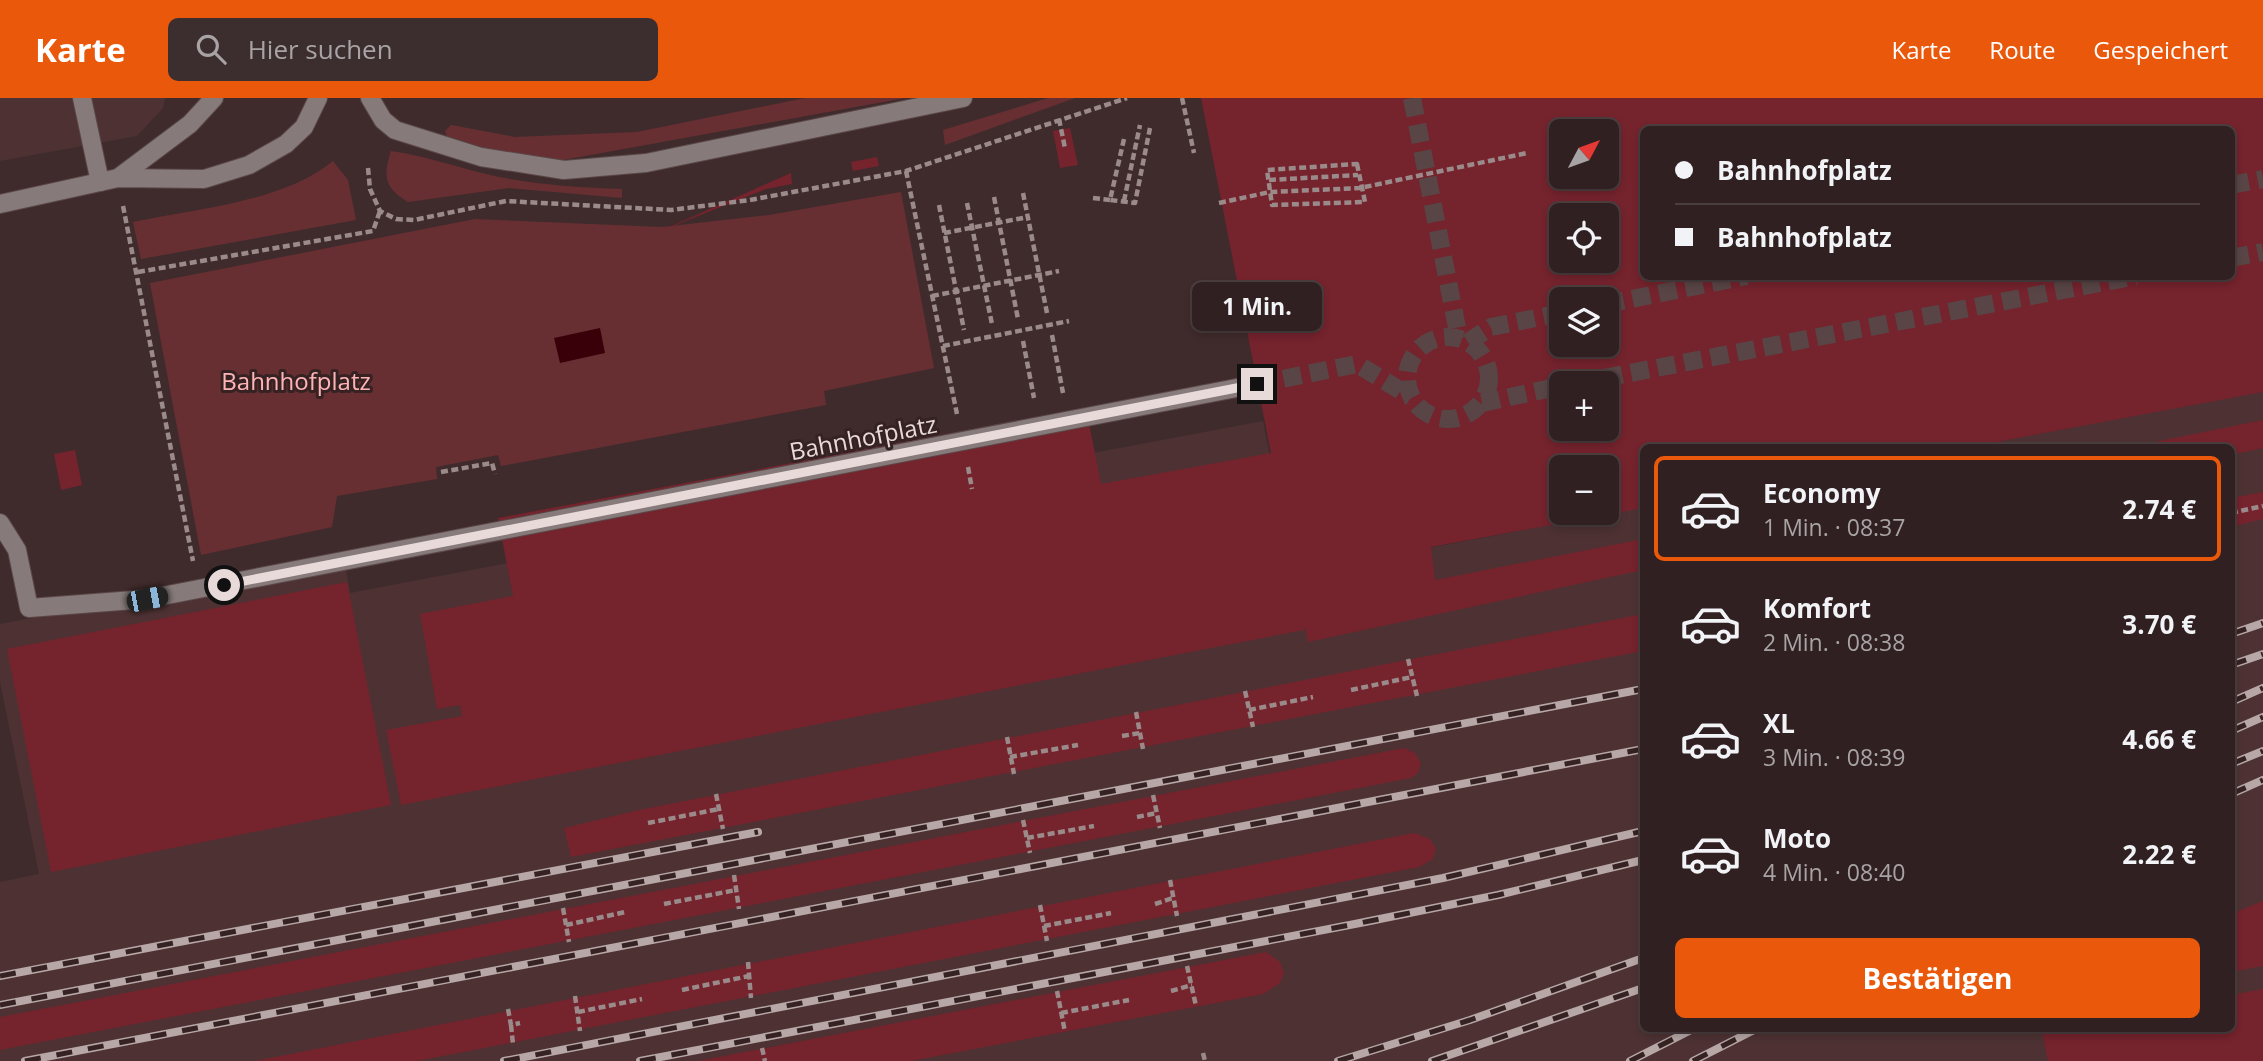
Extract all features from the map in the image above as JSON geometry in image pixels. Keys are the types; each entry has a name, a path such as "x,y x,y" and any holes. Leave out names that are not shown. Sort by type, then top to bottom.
{"lane":[{"path":"82,98 100,182"},
{"path":"118,178 190,124 214,98"},
{"path":"0,204 118,178 204,179 249,165 286,144 304,127 318,98"},
{"path":"370,98 383,120 395,130 481,157 564,170 646,163 963,98"},
{"name":"Bahnhofplatz","path":"0,523 18,550 29,608 147,599 1257,384"}],"path":[{"path":"368,168 370,189 380,211 396,219 414,220 506,201 671,211 906,172 1127,98"},
{"path":"1182,98 1194,153"},
{"path":"1059,119 1065,148"},
{"path":"1124,201 1140,125"},
{"path":"1093,198 1135,203 1150,128"},
{"path":"1110,200 1124,139"},
{"path":"1219,203 1270,192 1360,188 1527,153"},
{"path":"1357,164 1358,175 1365,202 1272,205 1267,170 1357,164"},
{"path":"906,172 963,443"},
{"path":"1269,180 1358,175"},
{"path":"118,178 193,562"},
{"path":"1023,193 1047,313"},
{"path":"994,197 1018,319"},
{"path":"967,203 992,324"},
{"path":"939,205 964,330"},
{"path":"138,272 373,231 380,211"},
{"path":"944,233 1028,217"},
{"path":"932,296 1059,271"},
{"path":"942,346 1069,321"},
{"path":"1052,335 1063,397"},
{"path":"1023,341 1035,402"},
{"path":"442,472 492,463 495,474"},
{"path":"2235,515 2263,506"},
{"path":"1408,659 1417,696"},
{"path":"1351,690 1412,677"},
{"path":"1245,691 1253,727"},
{"path":"1249,710 1313,697"},
{"path":"1136,712 1143,749"},
{"path":"1122,736 1140,733"},
{"path":"1007,737 1014,774"},
{"path":"1010,757 1078,745"},
{"path":"716,794 723,829"},
{"path":"1153,794 1160,828"},
{"path":"648,823 719,809"},
{"path":"1137,817 1157,813"},
{"path":"1023,820 1030,853"},
{"path":"1027,838 1094,826"},
{"path":"734,875 739,909"},
{"path":"1170,880 1177,916"},
{"path":"664,904 736,890"},
{"path":"1155,904 1173,898"},
{"path":"1040,905 1047,941"},
{"path":"563,908 569,942"},
{"path":"566,925 625,912"},
{"path":"1044,926 1111,913"},
{"path":"748,962 751,998"},
{"path":"1187,966 1196,1006"},
{"path":"682,990 749,976"},
{"path":"1171,991 1192,985"},
{"path":"1057,991 1065,1032"},
{"path":"575,996 580,1031"},
{"path":"578,1012 642,999"},
{"path":"1061,1013 1129,1000"},
{"path":"508,1009 513,1044"},
{"path":"511,1025 520,1023"},
{"path":"762,1048 765,1061"},
{"path":"1203,1053 1205,1061"}],"shaded area":[{"path":"0,98 165,98 163,108 137,136 0,161"},
{"path":"600,328 605,353 560,363 554,338"},
{"path":"2263,388 2263,1061 0,1061 0,882 39,874 0,681 0,624 344,559 350,593 1263,421 1293,574 1549,525 1619,525 1619,512 1640,508 1640,1032 2235,1032 2235,444 1972,444"}],"green space":[{"path":"805,98 905,98 563,160 500,153 447,136 445,131 451,125 515,137 637,132"},
{"path":"1048,98 1075,98 945,145 943,130"},
{"path":"391,151 520,181 622,189 622,198 509,188 408,202 394,192 388,181 387,168"},
{"path":"333,161 348,180 356,220 141,259 133,222 264,195 313,175"},
{"name":"Bahnhofplatz","path":"901,192 934,368 824,391 826,405 501,466 498,455 436,467 437,479 337,496 332,527 201,555 150,283 475,219 662,227 769,215"}],"building":[{"path":"1201,98 2263,98 2263,392 1985,444 1640,444 1640,509 1619,512 1619,455 1549,455 1551,525 1431,547 1435,580 1640,540 1640,571 1308,642 1305,627 1304,630 401,805 386,730 462,716 460,705 437,709 420,614 513,596 498,518 1086,408 1101,484 1271,453"},
{"path":"1070,128 1078,165 1060,168 1053,131"},
{"path":"877,157 879,166 853,171 851,162"},
{"path":"791,173 792,184 766,189 658,232"},
{"path":"2263,420 2263,448 2235,454 2235,444 2145,444"},
{"path":"75,450 82,485 61,490 54,454"},
{"path":"2263,492 2263,519 2235,526 2235,497"},
{"path":"347,582 391,805 51,872 7,649"},
{"path":"1640,615 1640,652 571,857 564,828 639,810"},
{"path":"1404,748 1415,753 1421,763 1418,773 1411,778 0,1050 0,1017"},
{"path":"1414,833 1430,839 1436,849 1433,859 1419,867 417,1061 255,1061"},
{"path":"2263,901 2263,966 2235,971 2235,912"},
{"path":"1266,952 1280,962 1284,973 1280,983 1263,994 911,1061 698,1061"},
{"path":"2263,989 2263,1061 2048,1061 2042,1032 2235,1032 2235,994"}],"tunnel":[{"path":"1412,98 1459,338"},
{"path":"2235,184 2263,179"},
{"path":"2235,257 2263,252"},
{"path":"1619,301 1727,280"},
{"path":"1619,375 2115,280"},
{"path":"1468,342 1491,327 1549,315"},
{"path":"1440,337 1456,337 1471,344 1482,355 1489,370 1489,378 1486,394 1477,407 1456,419 1440,419 1425,412 1414,401 1407,386 1407,370 1414,355 1425,344 1440,337"},
{"path":"1257,384 1357,364 1411,397"},
{"path":"1482,403 1549,389"}],"railway":[{"path":"2235,633 2263,623"},
{"path":"2235,664 2263,654"},
{"path":"2235,700 2263,688"},
{"path":"0,1005 1640,690"},
{"path":"2235,729 2263,717"},
{"path":"25,1061 1640,750"},
{"path":"2235,762 2263,751"},
{"path":"2235,792 2263,780"},
{"path":"0,976 758,832"},
{"path":"504,1061 1443,878 1640,832"},
{"path":"640,1061 1360,923 1498,895 1640,861"},
{"path":"1338,1061 1470,1020 1640,959"},
{"path":"1432,1061 1640,989"},
{"path":"1630,1061 1687,1032"},
{"path":"1693,1061 1750,1032"}],"route":[{"path":"224,585 1257,384"}]}
